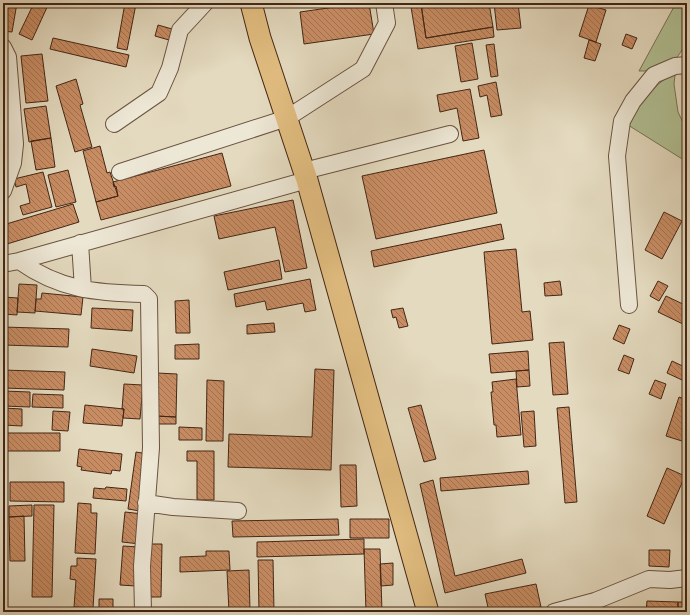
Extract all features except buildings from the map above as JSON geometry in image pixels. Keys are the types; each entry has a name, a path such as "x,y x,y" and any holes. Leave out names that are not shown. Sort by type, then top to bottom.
{"main road":[{"path":"251,3 260,38 306,175 428,612"}],"street":[{"path":"114,124 159,93 170,68 180,30 205,3"},
{"path":"120,172 287,118 363,69 386,23 384,3"},
{"path":"3,46 8,56 15,144 13,163 3,191"},
{"path":"629,305 616,156 622,121 633,101 654,75 675,66 687,65"},
{"path":"3,264 19,261 306,175 450,134"},
{"path":"80,243 83,289"},
{"path":"19,261 37,274 58,283 104,293 144,294 149,299 151,448 142,566 143,612"},
{"path":"146,502 173,507 238,511"},
{"path":"554,612 595,601 649,579 670,580 687,578"}],"green space":[{"path":"676,3 687,3 687,32 684,46 676,58 645,71 639,71"},
{"path":"673,73 675,75 674,84 678,112 687,131 687,162 628,125 637,109 652,90"}]}
